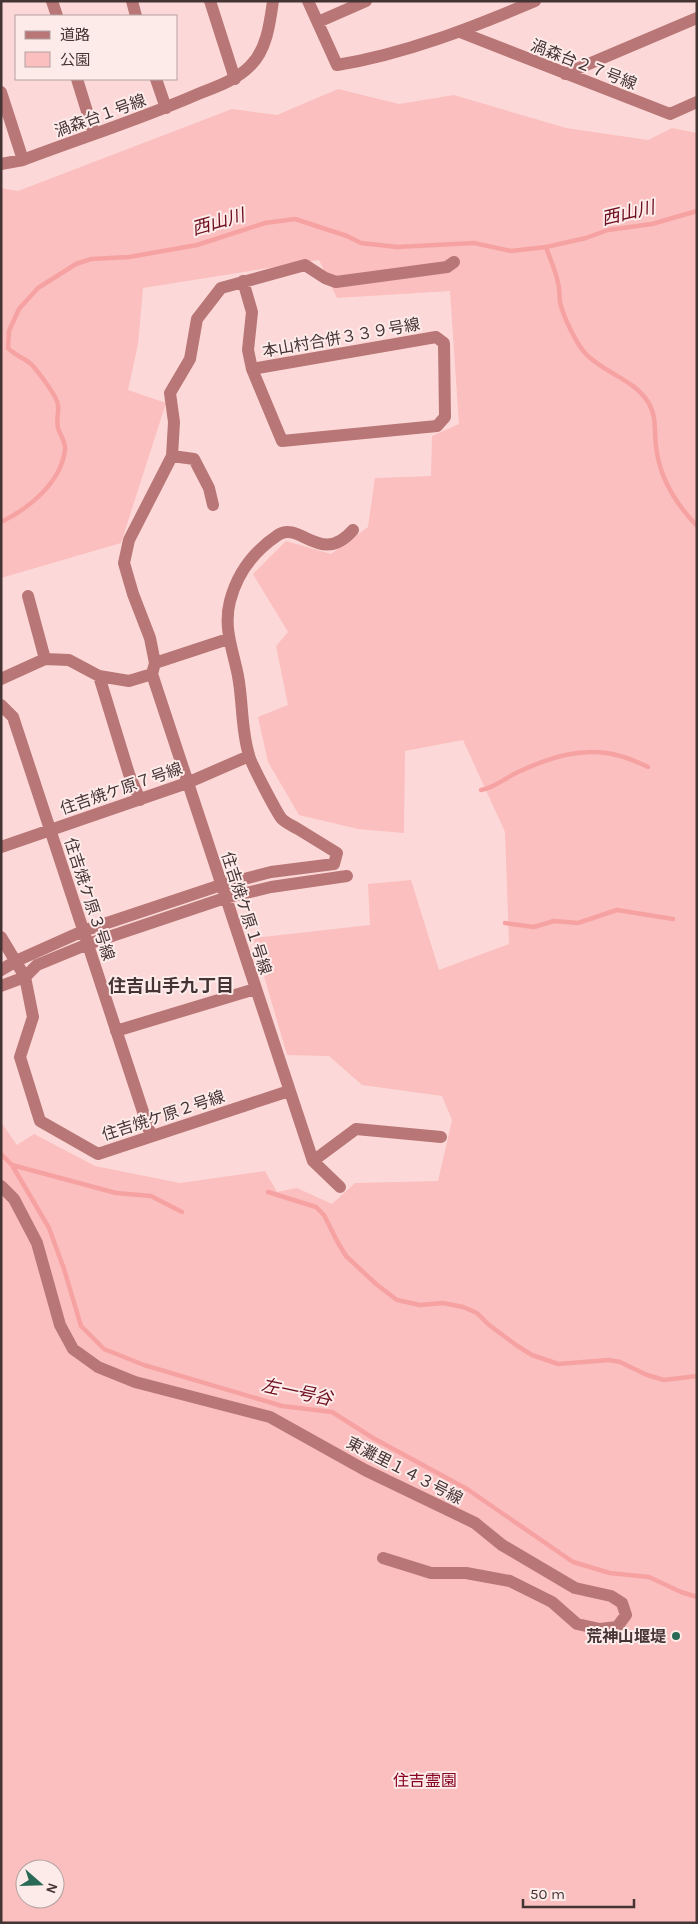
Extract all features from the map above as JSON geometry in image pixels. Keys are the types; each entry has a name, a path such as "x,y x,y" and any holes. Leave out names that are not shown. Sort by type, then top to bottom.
{"street":[{"path":"52,1 57,15"},
{"path":"132,1 136,15"},
{"path":"210,1 235,79"},
{"name":"渦森台１号線","path":"1,164 23,160 166,108 235,79 252,65 262,48 270,23 273,1"},
{"path":"308,1 337,65 355,62 460,32 535,1"},
{"path":"318,22 366,1"},
{"path":"565,74 697,18"},
{"name":"渦森台２７号線","path":"460,32 670,114 697,102"},
{"path":"76,80 94,134"},
{"path":"156,80 166,108"},
{"path":"1,92 23,160"},
{"path":"213,505 209,488 194,459 172,456 174,422 170,393 190,359 197,319 221,288 305,265 325,278 336,282 447,267 454,262"},
{"name":"本山村合併３３９号線","path":"243,281 252,312 248,350 252,369 282,441 437,426 446,417 444,343 436,337 252,369"},
{"name":"住吉焼ケ原１号線","path":"172,456 129,540 124,563 132,594 150,638 154,669 187,784 313,1161 340,1187"},
{"path":"1,970 16,961 83,931 221,885 271,872 334,864 337,853 282,819 249,756 238,676 228,639 227,618 230,601 241,571 260,550 279,534 292,532 330,546 344,540 353,530"},
{"path":"28,596 45,659"},
{"path":"1,679 45,659 68,660 99,676 129,681 228,639"},
{"path":"99,676 129,774 140,800"},
{"name":"住吉焼ケ原３号線","path":"1,705 13,717 151,1136"},
{"name":"住吉焼ケ原７号線","path":"1,847 187,784 249,756"},
{"path":"1,986 25,977 37,965 88,944 225,898 271,887 347,876"},
{"name":"住吉焼ケ原２号線","path":"1,937 25,977 32,1017 20,1057 40,1121 98,1154 289,1091"},
{"path":"116,1032 255,989"},
{"path":"313,1161 356,1129 441,1137"},
{"name":"東灘里１４３号線","path":"1,1186 14,1199 37,1243 60,1325 73,1349 98,1367 135,1382 270,1417 365,1470 475,1523 502,1546 575,1588 611,1596 622,1603 626,1615 617,1627 600,1629 577,1624 552,1602 510,1581 466,1573 431,1573 383,1558"}],"green space":[{"name":"住吉霊園","path":"338,89 399,104 454,95 566,128 648,140 672,128 697,133 697,1923 1,1923 1,1122 17,1145 34,1134 95,1166 180,1183 265,1171 277,1192 297,1188 332,1204 355,1183 438,1181 452,1120 442,1096 362,1085 329,1056 287,1055 253,938 370,925 368,884 411,880 439,970 509,944 505,832 463,740 405,751 404,833 358,829 299,815 268,762 258,717 288,705 276,646 288,632 253,574 286,541 331,554 368,527 375,478 431,476 432,436 459,424 450,291 337,298 319,260 143,288 138,344 128,390 166,403 121,543 1,578 1,188 18,191 232,109 277,115"}],"waterway":[{"name":"西山川","path":"1,522 33,502 51,483 62,462 65,450 65,444 57,425 58,408 55,396 33,366 8,348 9,331 19,309 38,288 76,264 91,259 129,257 197,245 265,223 295,219 347,236 361,243 397,247 474,243 511,251 546,247 586,238 608,230 652,224 697,211"},
{"path":"546,247 557,278 562,308 581,349 600,366 635,387 648,402 654,418 658,457 665,479 682,509 697,526"},
{"path":"481,790 541,762 580,753 607,753 627,758 648,767"},
{"path":"505,923 534,927 554,921 578,923 617,910 673,919"},
{"name":"左一号谷","path":"1,1154 12,1165 49,1228 64,1269 81,1326 104,1349 144,1365 282,1406 332,1412 373,1438 467,1489 573,1562 610,1573 649,1577 681,1592 697,1597"},
{"path":"12,1165 116,1193 151,1196 182,1212"},
{"path":"268,1192 316,1207 324,1215 346,1256 376,1284 397,1300 420,1305 443,1303 463,1307 477,1313 489,1325 532,1355 558,1364 609,1360 620,1362 647,1375 664,1380 697,1376"}],"place":[{"name":"荒神山堰堤","path":"676,1636"}],"district":[{"name":"住吉山手九丁目","path":"171,986"}]}
